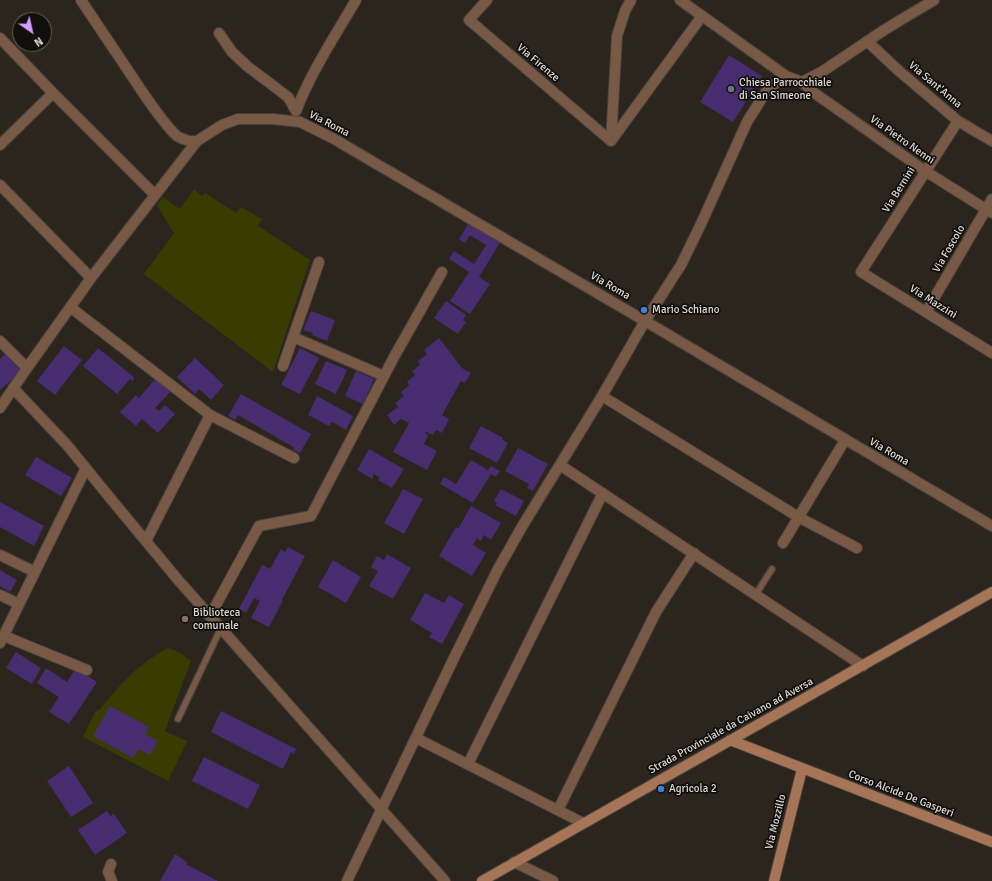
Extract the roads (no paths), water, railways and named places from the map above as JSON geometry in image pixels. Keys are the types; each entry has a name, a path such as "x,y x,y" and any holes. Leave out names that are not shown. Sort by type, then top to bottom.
{"main road":[{"name":"Strada Provinciale da Caivano ad Aversa","path":"482,881 992,592"},
{"name":"Corso Alcide De Gasperi","path":"730,740 992,842"},
{"name":"Via Mozzillo","path":"774,881 802,769"}],"street":[{"path":"80,0 149,101 176,135 190,142 198,141"},
{"path":"294,116 301,97 356,0"},
{"name":"Via Firenze","path":"487,0 469,20 611,141"},
{"path":"611,141 617,36 625,11 631,0"},
{"name":"Via Pietro Nenni","path":"680,0 786,76 802,82 813,92 925,171 989,211"},
{"path":"802,82 823,71 867,41 934,0"},
{"path":"611,141 702,16"},
{"path":"219,33 232,52 247,66 288,97 294,116"},
{"path":"0,38 53,94 156,195"},
{"name":"Via Sant'Anna","path":"867,41 899,71 958,121 992,141"},
{"path":"348,881 498,569 523,525 602,396 645,321 681,265 747,122 767,90 786,76"},
{"path":"0,145 53,94"},
{"name":"Via Roma","path":"0,408 91,278 198,141 222,125 238,119 273,119 294,116 300,122 334,139 992,526"},
{"name":"Via Bernini","path":"861,272 958,121"},
{"path":"0,185 91,278"},
{"name":"Via Foscolo","path":"926,312 989,211 992,199"},
{"path":"283,366 319,262"},
{"path":"210,616 259,526 312,516 384,376 442,272"},
{"name":"Via Mazzini","path":"861,272 992,353"},
{"path":"70,307 210,414 294,458"},
{"path":"293,337 384,376"},
{"path":"0,341 27,368"},
{"path":"13,388 67,445 210,616 382,808 445,881"},
{"path":"602,396 800,518 857,548"},
{"path":"146,541 210,414"},
{"path":"784,543 846,440"},
{"path":"560,465 863,666"},
{"path":"86,468 2,640 87,670"},
{"path":"468,764 603,493"},
{"path":"558,810 656,612 694,553"},
{"path":"0,555 35,572"},
{"path":"0,595 19,604"},
{"path":"416,738 583,823"},
{"path":"514,862 553,881"},
{"path":"111,864 108,872 112,881"}],"lane":[{"path":"756,594 772,569"},
{"path":"178,719 221,627"}],"place":[{"name":"Chiesa Parrocchiale di San Simeone","path":"731,89"},
{"name":"Mario Schiano","path":"644,310"},
{"name":"Biblioteca comunale","path":"185,619"},
{"name":"Agricola 2","path":"661,789"}]}
